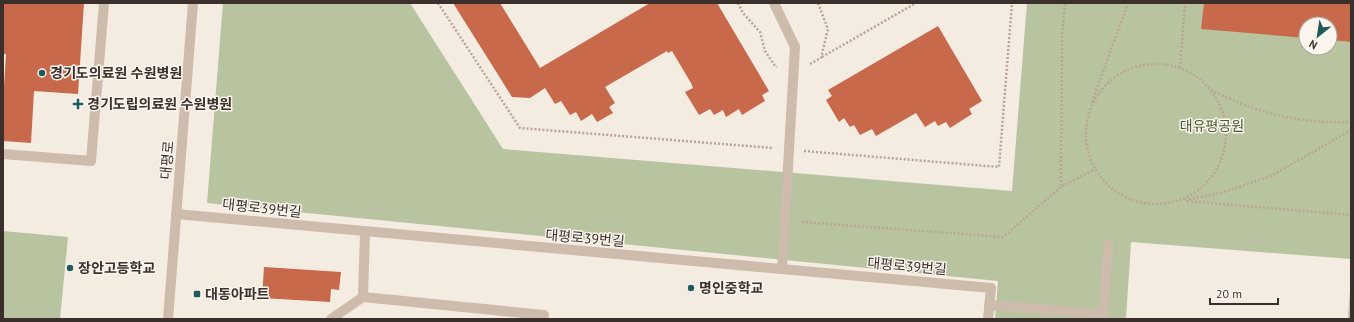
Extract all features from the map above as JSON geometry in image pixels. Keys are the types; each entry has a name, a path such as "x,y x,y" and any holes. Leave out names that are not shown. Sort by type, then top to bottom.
{"street":[{"path":"3,154 91,161 104,3"},
{"name":"대평로","path":"168,319 193,3"},
{"path":"774,3 795,47 782,269"},
{"name":"대평로39번길","path":"176,214 991,288 989,305"},
{"path":"363,297 365,232"},
{"path":"988,319 989,305 1103,314 1108,245"},
{"path":"331,319 363,297 544,315"}],"path":[{"path":"438,3 520,128 999,167 1012,3"},
{"path":"738,3 743,12 760,32 765,51 775,66 794,74 916,3"},
{"path":"818,3 828,29 821,58"},
{"path":"1061,187 1062,36 1065,3"},
{"path":"1128,3 1089,113 1085,135 1089,157 1095,169 1100,177 1116,192 1136,202 1158,205 1220,193 1271,176 1351,130"},
{"path":"1180,68 1185,3"},
{"path":"1089,113 1098,93 1114,77 1134,67 1156,64 1180,68 1201,80 1217,98 1226,121 1226,146 1218,168 1203,188 1182,200"},
{"path":"1209,89 1255,110 1289,118 1351,122"},
{"path":"785,221 1003,237 1061,187 1095,169"},
{"path":"1182,200 1351,215"}],"green space":[{"name":"대유평공원","path":"223,3 410,3 503,149 1012,191 1027,3 1351,3 1351,259 1131,242 1126,319 995,319 998,281 207,203"},
{"path":"3,231 68,237 60,319 3,319"},
{"path":"1351,275 1351,319 1348,319"}],"building":[{"name":"경기도의료원 수원병원","path":"3,3 84,3 78,94 34,91 31,143 3,141 3,102 6,54 3,54"},
{"path":"453,3 500,3 540,68 650,3 717,3 769,91 762,95 765,101 742,115 739,109 726,117 723,110 714,115 710,109 699,115 685,92 693,88 691,83 672,51 668,53 667,51 605,87 615,103 609,107 613,113 597,122 592,114 581,121 576,112 570,115 561,101 555,104 545,88 530,98 512,97"},
{"path":"1204,3 1351,3 1351,42 1338,41 1338,16 1298,16 1298,37 1201,29"},
{"path":"938,26 982,101 969,109 972,114 950,128 946,122 938,126 935,121 925,127 916,113 876,136 872,129 860,135 854,125 850,127 844,118 839,122 826,100 832,96 828,90"},
{"path":"264,267 341,272 339,290 331,289 330,302 262,298"}],"place":[{"name":"경기도의료원 수원병원","path":"42,73"},
{"name":"경기도립의료원 수원병원","path":"78,104"},
{"name":"장안고등학교","path":"70,268"},
{"name":"명인중학교","path":"691,288"},
{"name":"대동아파트","path":"197,294"}]}
